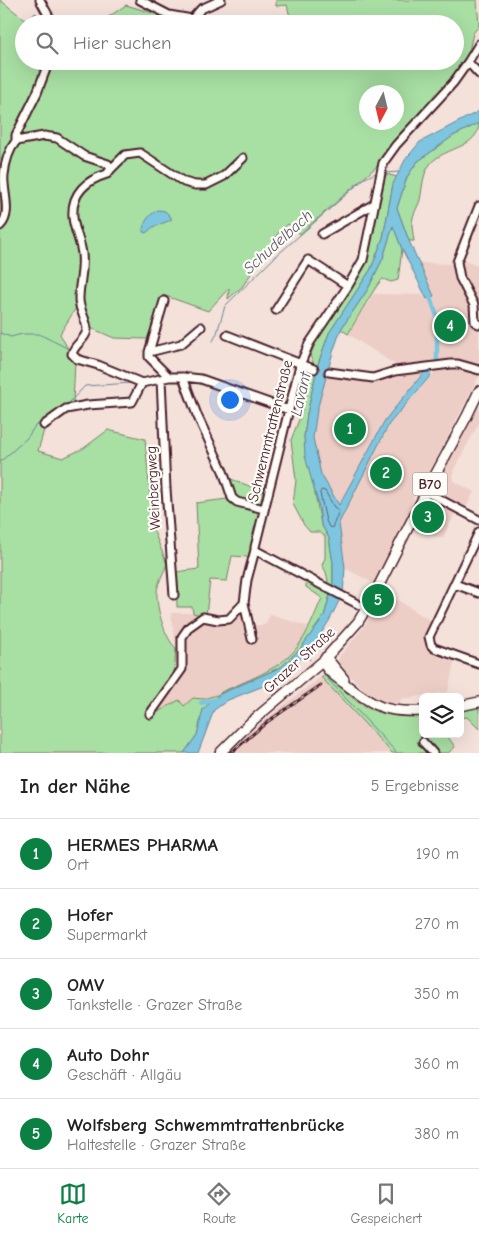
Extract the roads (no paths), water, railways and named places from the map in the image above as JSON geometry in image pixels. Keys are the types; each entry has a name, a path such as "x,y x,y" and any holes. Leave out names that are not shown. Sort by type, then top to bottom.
{"main road":[{"name":"Grazer Straße","path":"220,753 251,722 324,659 367,609 479,391"},
{"path":"324,659 329,671 366,701 389,710 419,711"},
{"path":"324,659 354,691"},
{"path":"295,684 320,671 329,671"},
{"path":"464,705 479,702"}],"street":[{"path":"40,0 48,15"},
{"path":"140,0 169,15"},
{"path":"196,15 201,9 221,0"},
{"name":"Schwemmtrattenstraße","path":"464,67 478,46"},
{"path":"468,62 479,74"},
{"path":"0,226 4,223 6,207 4,176 11,149 46,70"},
{"name":"Schwemmtrattenstraße","path":"244,603 247,580 300,364 310,344 363,260 380,171 387,156 436,103 462,70"},
{"path":"16,141 44,136 57,138 84,156 108,164 110,169"},
{"path":"243,158 224,176 206,185 195,185 184,182 140,153 125,155 107,174 85,183 78,193 73,217 80,243 84,271 79,301 87,329 86,335 74,348 72,354 77,359 98,365 142,383 183,376 201,379 289,410"},
{"path":"322,234 374,204"},
{"path":"479,206 457,262 460,278 473,300 474,320 479,324"},
{"path":"276,310 308,260 348,286"},
{"path":"164,301 149,357 170,377"},
{"path":"149,352 181,344 201,327"},
{"path":"227,335 314,369"},
{"path":"329,372 374,378 387,373 440,365 458,364 479,370"},
{"path":"183,376 197,415 223,471 232,498 237,502 264,509"},
{"name":"Weinbergweg","path":"161,379 166,489 174,595"},
{"path":"44,426 53,417 66,409 88,405 132,402 142,383"},
{"path":"426,492 479,520"},
{"path":"479,532 430,632 429,641 434,648 479,664"},
{"path":"255,550 367,609"},
{"path":"455,584 479,593"},
{"path":"244,603 252,639"},
{"path":"150,714 182,669 182,637 190,627 202,616 218,620 229,619 244,603"},
{"path":"423,742 433,753"}],"water":[{"path":"479,111 479,123 453,136 417,162 407,177 397,208 409,241 434,296 427,299 402,249 393,226 383,258 368,289 341,329 333,352 317,410 313,438 321,474 339,505 385,420 425,371 431,375 389,424 339,523 345,568 343,593 315,643 292,668 266,685 228,700 214,710 198,753 184,753 197,735 203,709 220,694 281,667 300,649 324,616 333,584 333,563 329,538 321,524 319,507 305,456 304,437 318,364 329,333 371,269 383,238 393,184 405,160 420,142"},
{"path":"158,210 165,211 171,217 171,220 153,227 146,233 143,232 147,219"}],"waterway":[{"name":"Schudelbach","path":"385,173 399,172"},
{"name":"Schudelbach","path":"213,341 225,306 275,257 365,178 376,173"},
{"path":"426,376 437,362 437,316 429,294"},
{"path":"0,333 11,337 22,334 39,334 69,349"},
{"path":"103,363 120,370"},
{"name":"Schudelbach","path":"151,378 160,373"},
{"name":"Schudelbach","path":"66,406 85,386 132,383"},
{"name":"Schudelbach","path":"0,462 27,438 35,426 42,422"},
{"path":"306,652 310,660"},
{"path":"324,675 397,753"},
{"path":"201,703 219,699"}],"railway":[{"path":"231,753 267,722 321,685"}],"place":[{"name":"Auto Dohr","path":"450,326"},
{"name":"HERMES PHARMA","path":"350,429"},
{"name":"Hofer","path":"386,473"},
{"name":"OMV","path":"428,517"},
{"name":"Wolfsberg Schwemmtrattenbrücke","path":"378,600"}],"water label":[{"name":"Lavant","path":"301,394"}]}
